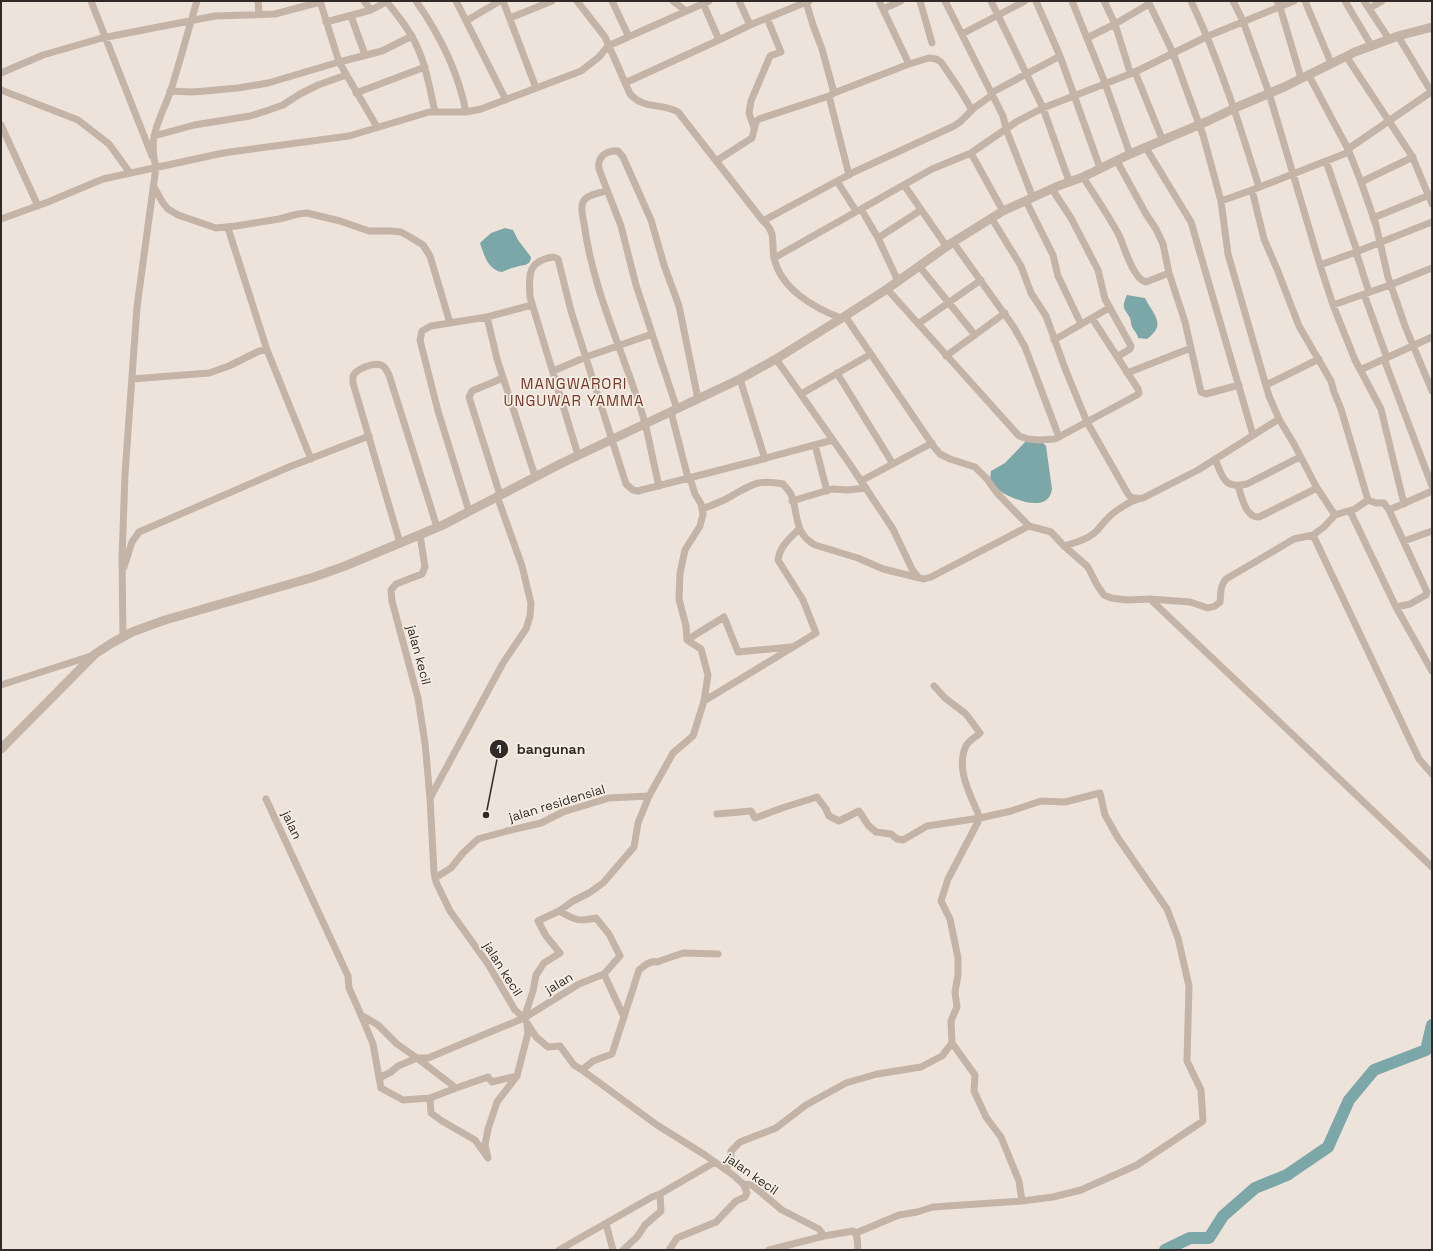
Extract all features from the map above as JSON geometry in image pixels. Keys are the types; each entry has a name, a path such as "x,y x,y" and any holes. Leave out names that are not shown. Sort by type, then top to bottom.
{"street":[{"path":"91,1 156,167"},
{"path":"123,637 122,572 125,474 137,308 156,167 153,151 154,136 156,125 170,91 197,1"},
{"path":"258,1 259,15"},
{"path":"364,1 371,10"},
{"path":"326,22 371,10 387,1 412,36 425,67 435,112"},
{"path":"416,1 427,16 444,47 462,91 466,112"},
{"path":"456,1 506,100"},
{"path":"466,21 501,1 510,18 536,88"},
{"path":"510,18 552,1"},
{"path":"612,1 630,37"},
{"path":"673,1 686,11"},
{"path":"739,1 750,25"},
{"path":"785,1 789,9"},
{"path":"879,1 909,64"},
{"path":"883,9 901,1"},
{"path":"920,1 932,43"},
{"path":"944,1 1003,116 1030,199 1052,255 1058,276 1081,324"},
{"path":"991,1 1043,108 1069,181"},
{"path":"962,34 1025,1"},
{"path":"1036,1 1060,56 1073,96 1100,168"},
{"path":"1072,1 1105,83 1130,154"},
{"path":"1104,1 1115,24 1130,72 1135,72"},
{"path":"1190,1 1208,36 1235,108 1255,189 1264,239 1299,326 1331,381 1368,500"},
{"path":"1233,1 1243,21 1269,93 1333,305 1355,360 1381,409 1404,504"},
{"path":"774,258 938,166 971,153 1016,122 1043,108 1135,72 1173,52 1279,4 1294,1"},
{"path":"1305,1 1331,63"},
{"path":"1345,1 1371,45"},
{"path":"1364,1 1389,39"},
{"path":"1370,8 1382,1"},
{"path":"1,73 43,55 106,37 191,20 228,15 275,14 320,2 339,62 377,127"},
{"path":"581,2 605,37 630,94 646,105 673,109 678,112 763,221 770,227 774,258 780,274 794,290 822,311 843,317 871,354 940,454 950,459 975,467 987,479 997,493 1029,526 1051,532 1064,546 1087,566 1104,595 1111,598 1127,600 1150,599 1190,602 1208,608 1215,606 1220,602 1222,583 1226,579 1294,540 1313,536 1335,515 1355,509 1368,500"},
{"path":"1,219 38,206 92,183 156,167 223,153 339,138 422,114 435,112 466,112 481,109 581,71 599,58 608,46 706,2 719,40"},
{"path":"625,82 750,25 808,2 813,25 822,49 849,175"},
{"path":"1087,38 1115,24 1148,3 1173,52 1200,125 1221,201 1228,254 1269,396 1317,488 1335,515"},
{"path":"1279,4 1304,76 1348,150 1361,182 1374,218 1390,285 1432,392"},
{"path":"351,16 365,55"},
{"path":"754,128 749,113 751,101 770,56 781,52 767,18"},
{"path":"1,749 95,654 112,642 165,620 314,577 420,535 612,438 740,379 776,359 887,289 950,245 1003,211 1069,181 1083,177 1130,154 1200,125 1371,45 1432,27"},
{"path":"170,91 192,92 238,88 268,83 382,51 412,36"},
{"path":"1221,201 1326,161 1348,150 1432,92 1398,36"},
{"path":"763,221 838,180 954,126 992,94 1060,56"},
{"path":"1346,56 1413,157 1430,194 1432,204"},
{"path":"716,161 752,138 756,122 759,119 832,94 909,64 930,58 941,62 972,110"},
{"path":"356,93 425,67"},
{"path":"1135,72 1163,141"},
{"path":"154,136 209,121 250,116 266,111 283,105 318,85 346,75"},
{"path":"1,90 78,120 109,144 130,173"},
{"path":"1,125 38,206"},
{"path":"1146,148 1191,222 1253,435"},
{"path":"687,640 686,626 678,599 680,573 685,550 702,520 703,509 689,478 674,410 636,285 621,226 599,169 598,163 606,152 618,151 623,157 651,220 664,266 679,306 698,399"},
{"path":"971,153 1003,211"},
{"path":"1361,182 1413,157"},
{"path":"1117,161 1163,244 1169,273 1185,322 1201,392 1206,394 1239,385"},
{"path":"1326,161 1357,252 1366,293 1385,358 1432,486"},
{"path":"1083,177 1119,236 1127,256 1137,274 1143,281 1146,282 1169,273"},
{"path":"838,180 878,238 898,281"},
{"path":"904,185 921,210 981,280 1005,313 1025,347 1059,437"},
{"path":"154,187 168,209 178,215 216,228 228,228 298,214 307,214 340,221 369,231 401,232 423,245 430,256 450,323"},
{"path":"1052,189 1071,218 1098,270 1105,299 1131,346 1117,357"},
{"path":"607,191 589,196 584,201 582,211 585,235 618,346 645,424 659,486"},
{"path":"1374,218 1430,194"},
{"path":"878,238 921,210"},
{"path":"992,219 1021,266 1031,293 1046,316 1087,422 1128,494 1132,498 1143,498 1172,484 1280,419"},
{"path":"1320,265 1432,222"},
{"path":"228,228 268,350 311,458"},
{"path":"578,455 532,305 529,278 532,267 549,257 556,257 558,259 571,311 626,484 629,488 638,491 833,440"},
{"path":"919,266 975,335"},
{"path":"1333,305 1390,285 1432,268"},
{"path":"918,324 981,280"},
{"path":"887,289 1019,436 1028,439 1055,439 1138,395 1138,389 1092,318"},
{"path":"469,511 438,411 420,340 422,331 431,326 487,317 532,305"},
{"path":"1054,340 1109,308"},
{"path":"946,356 1005,313"},
{"path":"487,317 503,378 535,476"},
{"path":"553,371 586,357 652,334"},
{"path":"1360,370 1432,337"},
{"path":"1127,373 1191,348"},
{"path":"132,379 209,373 229,366 259,352 268,350"},
{"path":"801,394 871,354"},
{"path":"776,359 893,529 912,569 918,577"},
{"path":"1266,385 1319,359"},
{"path":"400,543 353,383 353,376 356,371 375,364 380,364 384,366 389,375 437,527"},
{"path":"837,373 893,464"},
{"path":"430,798 504,663 526,630 530,616 531,603 522,566 498,495 469,396 472,391 503,378"},
{"path":"740,379 765,459"},
{"path":"122,572 132,542 139,532 311,458 369,436"},
{"path":"861,481 932,443"},
{"path":"815,445 827,491"},
{"path":"1215,459 1225,482 1230,485 1238,486 1247,484 1300,457"},
{"path":"703,509 725,500 755,483 771,481 783,484 790,493 799,529 807,540 815,545 851,555 883,568 924,579 931,577 1029,526"},
{"path":"1238,486 1251,516 1255,517 1259,517 1317,488"},
{"path":"792,501 827,491 839,489 857,490 866,488"},
{"path":"1389,510 1432,491"},
{"path":"1064,546 1082,541 1093,535 1108,519 1137,498"},
{"path":"1368,500 1376,503 1384,502 1404,541 1427,592 1426,595 1410,604 1396,607"},
{"path":"1350,511 1396,607 1432,671"},
{"path":"704,701 816,633 803,600 778,560 782,546 799,529"},
{"path":"1404,541 1432,531"},
{"name":"jalan kecil","path":"420,535 425,567 424,572 396,584 391,590 392,601 418,698 425,743 435,878 450,911 488,964 510,1003 524,1018 527,1026 536,1037 548,1047 560,1046 574,1064 657,1125 715,1162 743,1184 752,1185 782,1210 819,1228 824,1236"},
{"path":"1313,536 1419,759 1432,774"},
{"path":"1150,599 1432,867"},
{"path":"687,640 724,617 738,652 793,647"},
{"path":"524,1018 533,991 536,975 544,963 560,953 546,936 538,921 559,911 603,883 634,847 638,822 648,796 673,753 693,736 704,701 708,675 701,649 687,640"},
{"path":"1,685 95,654"},
{"path":"934,686 945,698 966,714 980,733 966,744 961,762 962,773 980,818 948,879 941,901 950,919 958,958 958,975 955,992 957,1007 951,1021 952,1043 975,1075 974,1091 986,1117 1001,1138 1019,1181 1022,1201"},
{"path":"717,814 751,811 755,818 782,808 806,802 816,797 826,809 829,816 839,821 859,810 868,825 876,832 891,834 897,839 903,840 927,826 980,818 1012,811 1041,801 1065,802 1100,794 1108,821 1167,909 1178,938 1189,986 1187,1061 1201,1090 1203,1121 1137,1165 1081,1190 1053,1197 1022,1201 933,1207 917,1212 899,1215 856,1233 853,1231 824,1236 769,1250"},
{"name":"jalan residensial","path":"435,878 452,868 463,853 478,839 541,823 563,812 609,798 648,796"},
{"name":"jalan","path":"266,799 348,976 349,988 373,1044 381,1088 402,1100 430,1098 488,1077 492,1082 517,1076"},
{"path":"559,911 572,918 583,921 596,918 609,934 620,956 604,974 624,1017"},
{"path":"582,1070 593,1060 612,1054 639,970 646,964 654,961 657,962 683,953 718,954"},
{"name":"jalan","path":"379,1078 391,1072 398,1066 417,1058 428,1058 524,1018 579,984 604,974"},
{"path":"361,1015 378,1025 397,1044 456,1088"},
{"path":"430,1098 431,1113 475,1140 488,1158 485,1145 488,1129 497,1102 517,1076 528,1033 527,1026"},
{"path":"726,1170 731,1158 730,1150 740,1142 776,1128 790,1116 846,1083 863,1077 921,1067 942,1056 952,1043"},
{"path":"559,1250 715,1162"},
{"path":"670,1250 677,1238 716,1222 736,1201 745,1197 747,1193 743,1184"},
{"path":"623,1250 637,1237 645,1225 661,1211 660,1194"},
{"path":"606,1224 613,1250"},
{"path":"856,1233 858,1250"}],"water":[{"path":"505,228 513,230 518,240 531,257 531,260 528,264 502,272 497,271 490,265 485,257 480,243 491,233"},
{"path":"1127,295 1145,298 1155,315 1158,324 1153,334 1147,339 1138,338 1132,327 1130,318 1124,308"},
{"path":"1026,441 1042,442 1046,446 1052,489 1049,497 1038,503 1021,501 1006,495 999,490 990,479 991,471 1005,463"}],"waterway":[{"path":"1165,1250 1190,1238 1209,1238 1223,1216 1255,1188 1287,1175 1328,1147 1349,1100 1374,1070 1426,1050 1432,1025"}],"place":[{"name":"bangunan","path":"486,815"}],"district":[{"name":"MANGWARORI UNGUWAR YAMMA","path":"574,392"}]}
